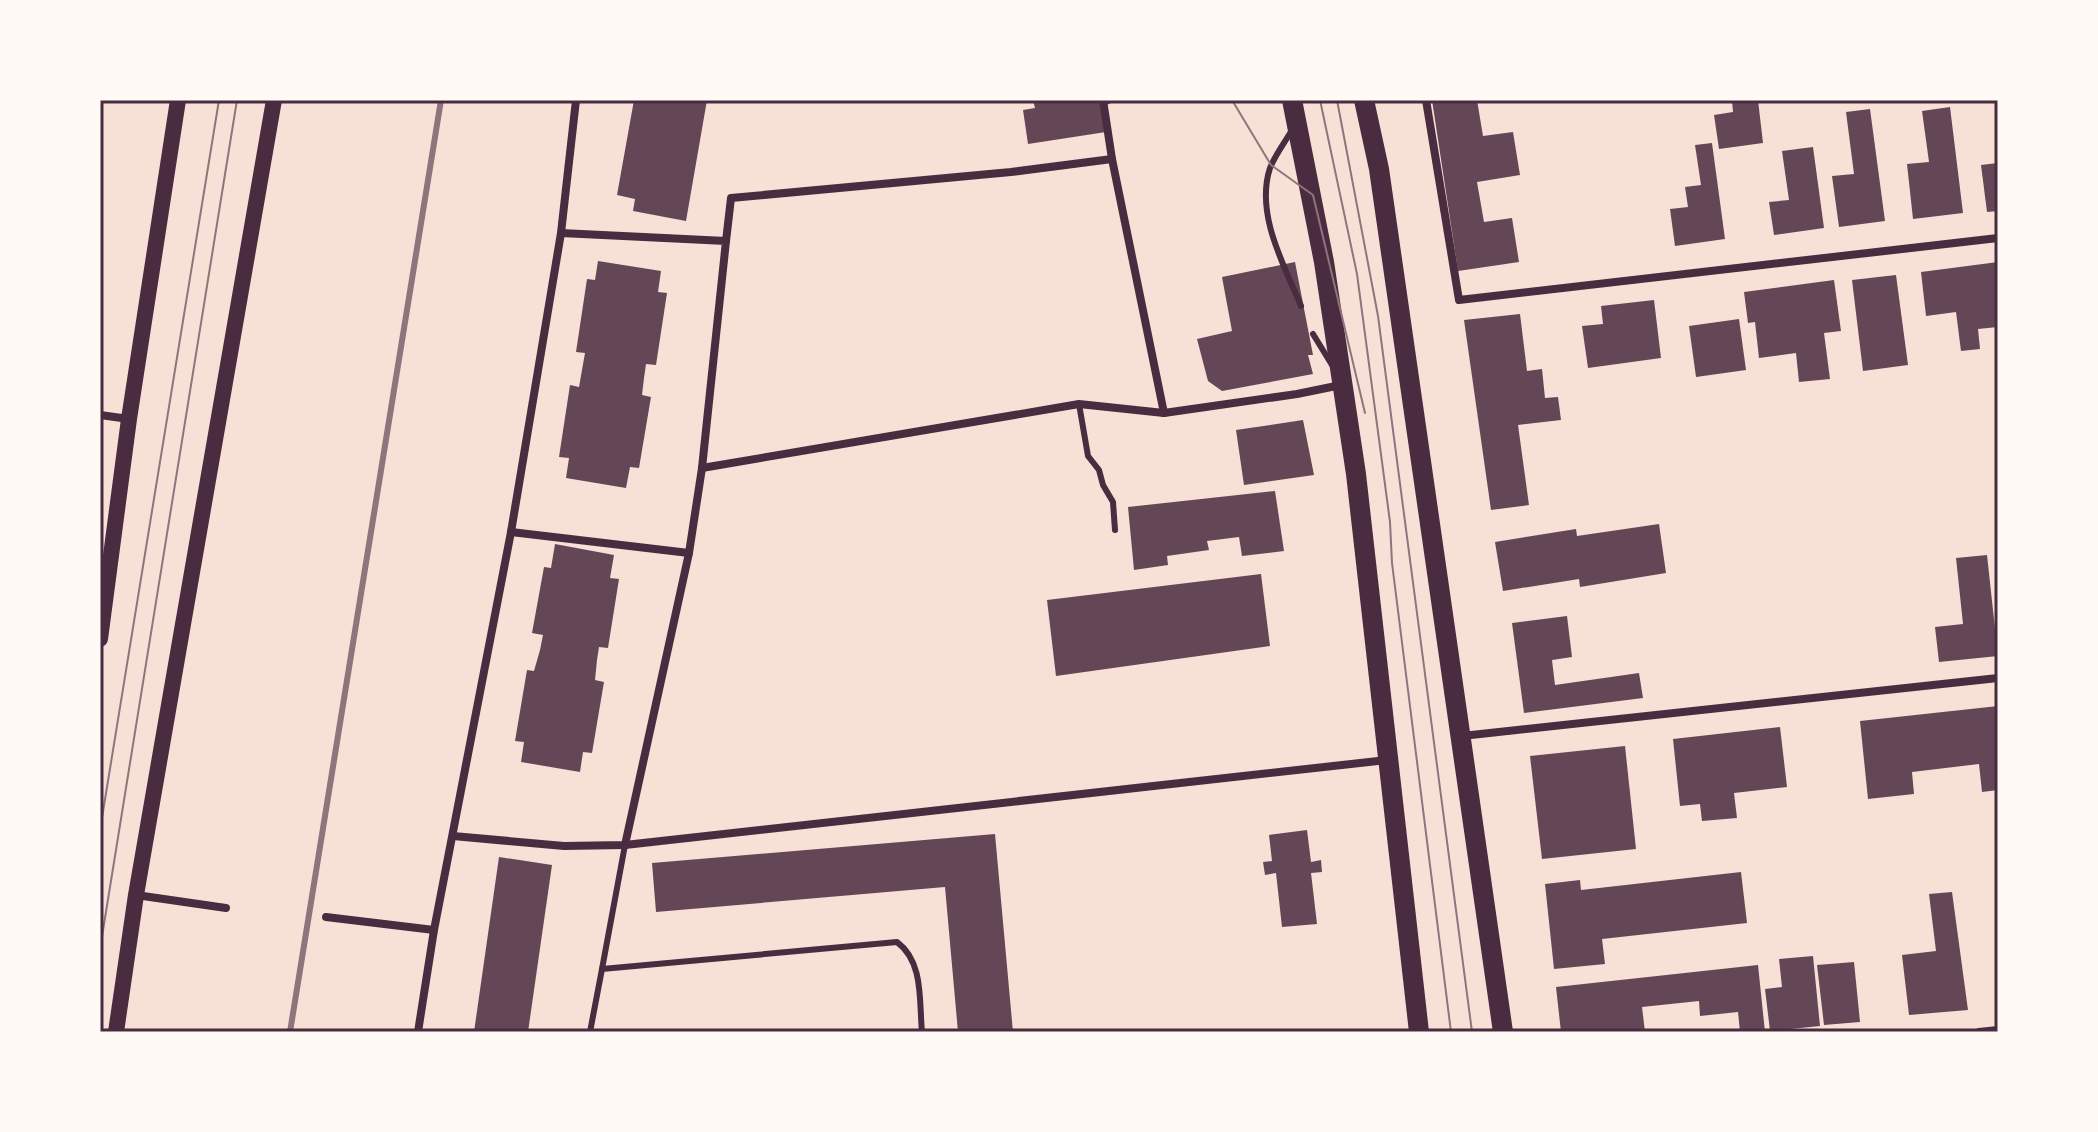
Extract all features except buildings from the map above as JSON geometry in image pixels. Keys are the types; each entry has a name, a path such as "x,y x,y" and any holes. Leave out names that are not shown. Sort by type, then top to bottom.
{"main road":[{"path":"100,639 129,419 178,100"},
{"path":"116,1032 136,895 274,100"},
{"path":"1364,100 1379,169 1503,1032"},
{"path":"1295,110 1318,222 1343,385 1419,1032"}],"street":[{"path":"418,1032 434,930 511,532 561,233 576,100"},
{"path":"1103,100 1112,159 1164,413"},
{"path":"1426,100 1459,300 1998,238"},
{"path":"625,845 689,553 702,468 731,198 1011,172 1112,159"},
{"path":"561,233 726,241"},
{"path":"702,468 1079,404 1164,413 1343,385"},
{"path":"100,415 129,419"},
{"path":"511,532 689,553"},
{"path":"1462,736 1998,678"},
{"path":"453,836 564,846 625,845 1388,760"},
{"path":"136,895 226,908"},
{"path":"326,917 434,930"},
{"path":"1979,1032 1998,1030"}],"lane":[{"path":"1295,110 1271,165 1266,187 1267,208 1277,248 1301,306"},
{"path":"1313,334 1343,385"},
{"path":"1079,404 1088,456 1099,470 1113,502 1115,530"},
{"path":"590,1032 625,845"},
{"path":"602,969 897,942 910,952 916,968 922,1032"}],"tram line":[{"path":"100,830 219,100"},
{"path":"100,949 237,100"},
{"path":"1232,100 1271,165 1313,195 1365,413"},
{"path":"1320,100 1357,274 1451,1032"},
{"path":"1337,100 1378,316 1472,1032"}],"railway":[{"path":"290,1032 441,100"}]}
